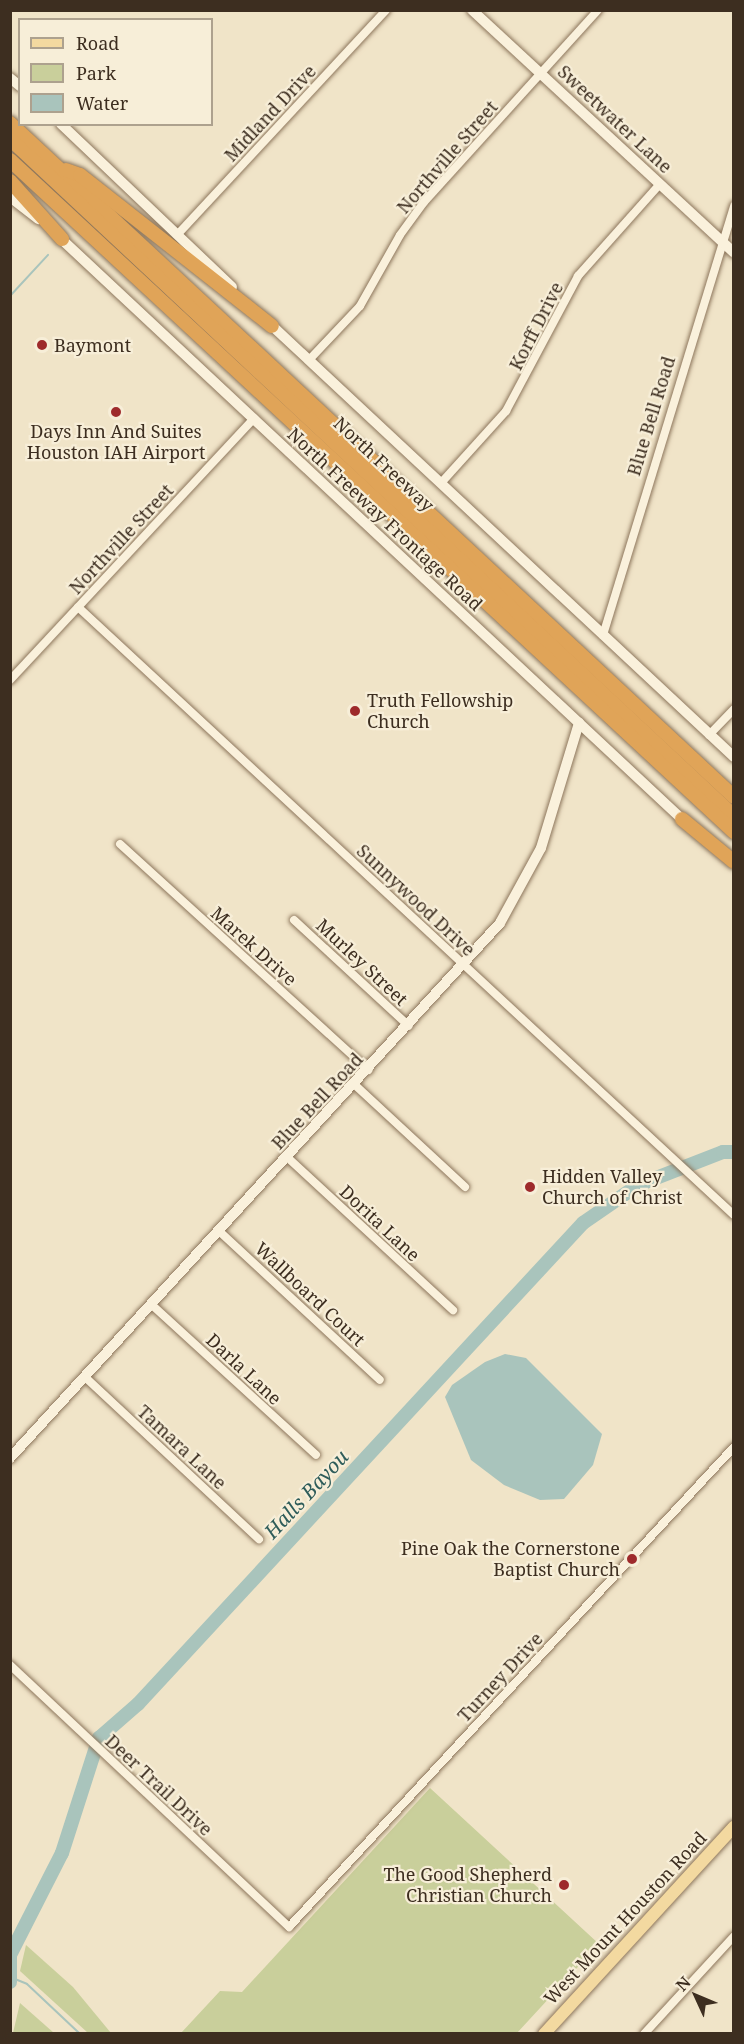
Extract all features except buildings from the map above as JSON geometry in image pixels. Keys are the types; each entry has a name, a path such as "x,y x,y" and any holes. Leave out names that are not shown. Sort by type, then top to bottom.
{"highway":[{"name":"North Freeway","path":"10,123 734,797"},
{"name":"North Freeway","path":"10,139 734,816"},
{"name":"North Freeway","path":"10,160 734,832"},
{"path":"59,168 80,175 272,326"},
{"path":"10,181 62,239"},
{"path":"682,819 734,862"}],"main road":[{"name":"Sweetwater Lane","path":"472,10 734,253"},
{"path":"63,126 272,326 734,757"},
{"name":"North Freeway Frontage Road","path":"10,197 62,239 734,869"},
{"name":"Blue Bell Road","path":"10,1458 465,966 500,923 541,848 579,723"},
{"name":"West Mount Houston Road","path":"544,2034 734,1827"}],"street":[{"name":"Midland Drive","path":"177,235 386,10"},
{"name":"Northville Street","path":"309,360 360,306 412,217 598,10"},
{"name":"Korff Drive","path":"441,483 514,400 578,276 660,184"},
{"name":"Blue Bell Road","path":"603,635 720,242 734,206"},
{"name":"Northville Street","path":"10,680 254,418"},
{"name":"Sunnywood Drive","path":"78,607 734,1215"},
{"path":"709,735 734,709"},
{"name":"Marek Drive","path":"120,844 368,1070"},
{"name":"Murley Street","path":"294,920 409,1026"},
{"path":"355,1085 465,1187"},
{"name":"Dorita Lane","path":"287,1157 453,1310"},
{"name":"Wallboard Court","path":"219,1231 380,1380"},
{"name":"Darla Lane","path":"152,1305 316,1455"},
{"name":"Tamara Lane","path":"85,1377 259,1539"},
{"name":"Turney Drive","path":"289,1927 734,1447"},
{"name":"Deer Trail Drive","path":"10,1665 289,1927"},
{"path":"644,2034 734,1936"}],"green space":[{"path":"430,1788 599,1944 517,2033 181,2033 220,1991 242,1992"},
{"path":"26,1945 73,1987 111,2033 88,2033 20,1971"},
{"path":"20,2003 54,2033 13,2033"}],"water":[{"path":"505,1354 526,1358 602,1434 593,1465 564,1499 540,1500 504,1485 471,1460 445,1397 452,1385 485,1362"}],"waterway":[{"path":"10,296 48,255"},
{"name":"Halls Bayou","path":"10,1955 62,1853 99,1738 138,1704 583,1223 638,1185 723,1152 734,1152"},
{"name":"Halls Bayou","path":"10,1956 10,1982"},
{"path":"10,1977 27,1984 80,2034"}],"place":[{"name":"Baymont","path":"42,345"},
{"name":"Days Inn And Suites Houston IAH Airport","path":"116,412"},
{"name":"Truth Fellowship Church","path":"355,711"},
{"name":"Hidden Valley Church of Christ","path":"530,1187"},
{"name":"Pine Oak the Cornerstone Baptist Church","path":"632,1559"},
{"name":"The Good Shepherd Christian Church","path":"564,1885"}]}
